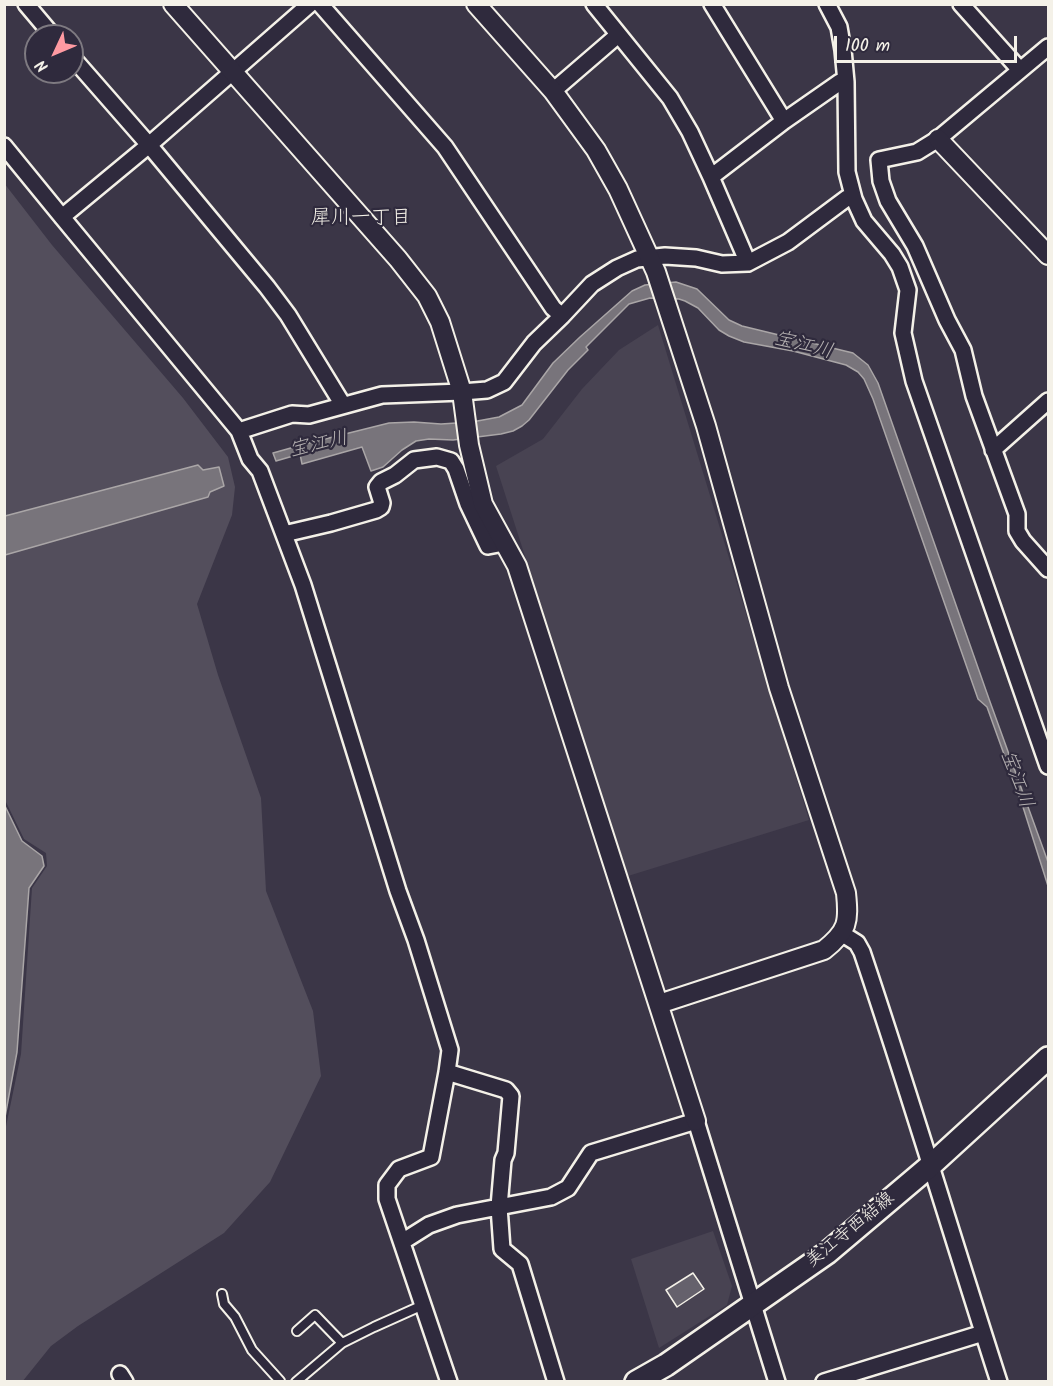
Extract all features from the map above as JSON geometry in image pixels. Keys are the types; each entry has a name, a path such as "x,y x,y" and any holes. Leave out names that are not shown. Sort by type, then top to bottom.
{"main road":[{"name":"美江寺西結線","path":"636,1382 666,1365 827,1253 930,1166 1048,1058"}],"street":[{"path":"26,4 43,24"},
{"path":"173,4 398,259 426,296 440,322 462,397 483,504 517,566 696,1120 777,1382"},
{"path":"62,217 149,145 310,4"},
{"path":"320,4 445,147 553,308 562,316"},
{"path":"476,4 553,91 596,150 632,219 652,265 706,426 779,688 846,893 848,913 841,933 838,939 824,950 659,1005"},
{"path":"594,4 670,98 690,132 748,263"},
{"path":"712,4 784,121"},
{"path":"827,4 839,27 843,50 846,82 847,172 854,199 864,221 900,267 908,290 903,333 914,381 1048,766"},
{"path":"961,4 1020,70"},
{"path":"553,91 618,35"},
{"path":"1048,47 938,139 917,152 879,160 881,181 888,201 915,246 947,320 963,350 974,396 1017,514 1017,531 1023,542 1048,569"},
{"path":"84,71 149,145 288,315 343,405"},
{"path":"711,177 840,81 846,82"},
{"path":"938,139 1048,255"},
{"path":"4,146 239,431 250,459 260,471 284,534 306,596 450,1050 431,1157 399,1169 387,1185 387,1199 449,1382"},
{"path":"652,265 665,256 696,258 722,264 748,263 788,242 847,198 854,199"},
{"path":"239,431 292,414 309,415 382,394 462,397 487,390 504,382 534,343 592,284 617,268 638,259 652,265"},
{"path":"993,450 1048,401"},
{"path":"284,534 376,510 381,507 377,487 381,482 395,475 414,460 436,457 451,461 456,469 468,504 488,546 504,543"},
{"path":"841,933 857,943 862,952 999,1382"},
{"path":"447,1072 506,1090 511,1096 499,1207 502,1249 520,1264 556,1382"},
{"path":"402,1242 429,1225 457,1215 551,1197 568,1188 591,1153 696,1120"},
{"path":"824,1382 983,1333"}],"lane":[{"path":"222,1294 224,1304 235,1317 249,1346 279,1381 283,1379 285,1382"},
{"path":"296,1382 342,1343 423,1305"},
{"path":"297,1331 315,1315 342,1343"}],"shaded area":[{"path":"4,183 52,245 183,398 228,457 235,487 232,515 197,604 218,675 261,798 266,891 313,1011 321,1076 270,1182 224,1233 78,1326 51,1346 22,1382 5,1381 4,1136 21,1054 32,888 47,866 46,853 24,839 5,800"},
{"path":"658,325 809,820 628,876 496,466 543,439 582,389 619,350"},
{"path":"713,1231 732,1286 727,1305 659,1348 631,1259"}],"water":[{"name":"宝江川","path":"676,282 697,289 729,320 742,326 853,353 868,365 878,383 1048,862 1048,886 1023,807 987,707 978,699 873,399 864,379 858,372 846,365 793,351 744,342 719,330 698,308 685,301 650,298 629,304 586,347 588,350 568,370 529,420 513,431 453,440 416,441 383,467 371,471 362,447 302,464 300,454 276,461 273,453 389,423 441,424 499,417 522,405 553,363 632,291 645,285"},
{"path":"198,465 203,470 219,467 224,486 210,492 208,497 5,555 5,516"},
{"path":"5,806 22,841 42,856 44,866 29,888 17,1052 5,1117"}],"building":[{"path":"693,1273 704,1289 677,1307 666,1290"}],"district":[{"name":"犀川一丁目","path":"361,220"}]}
